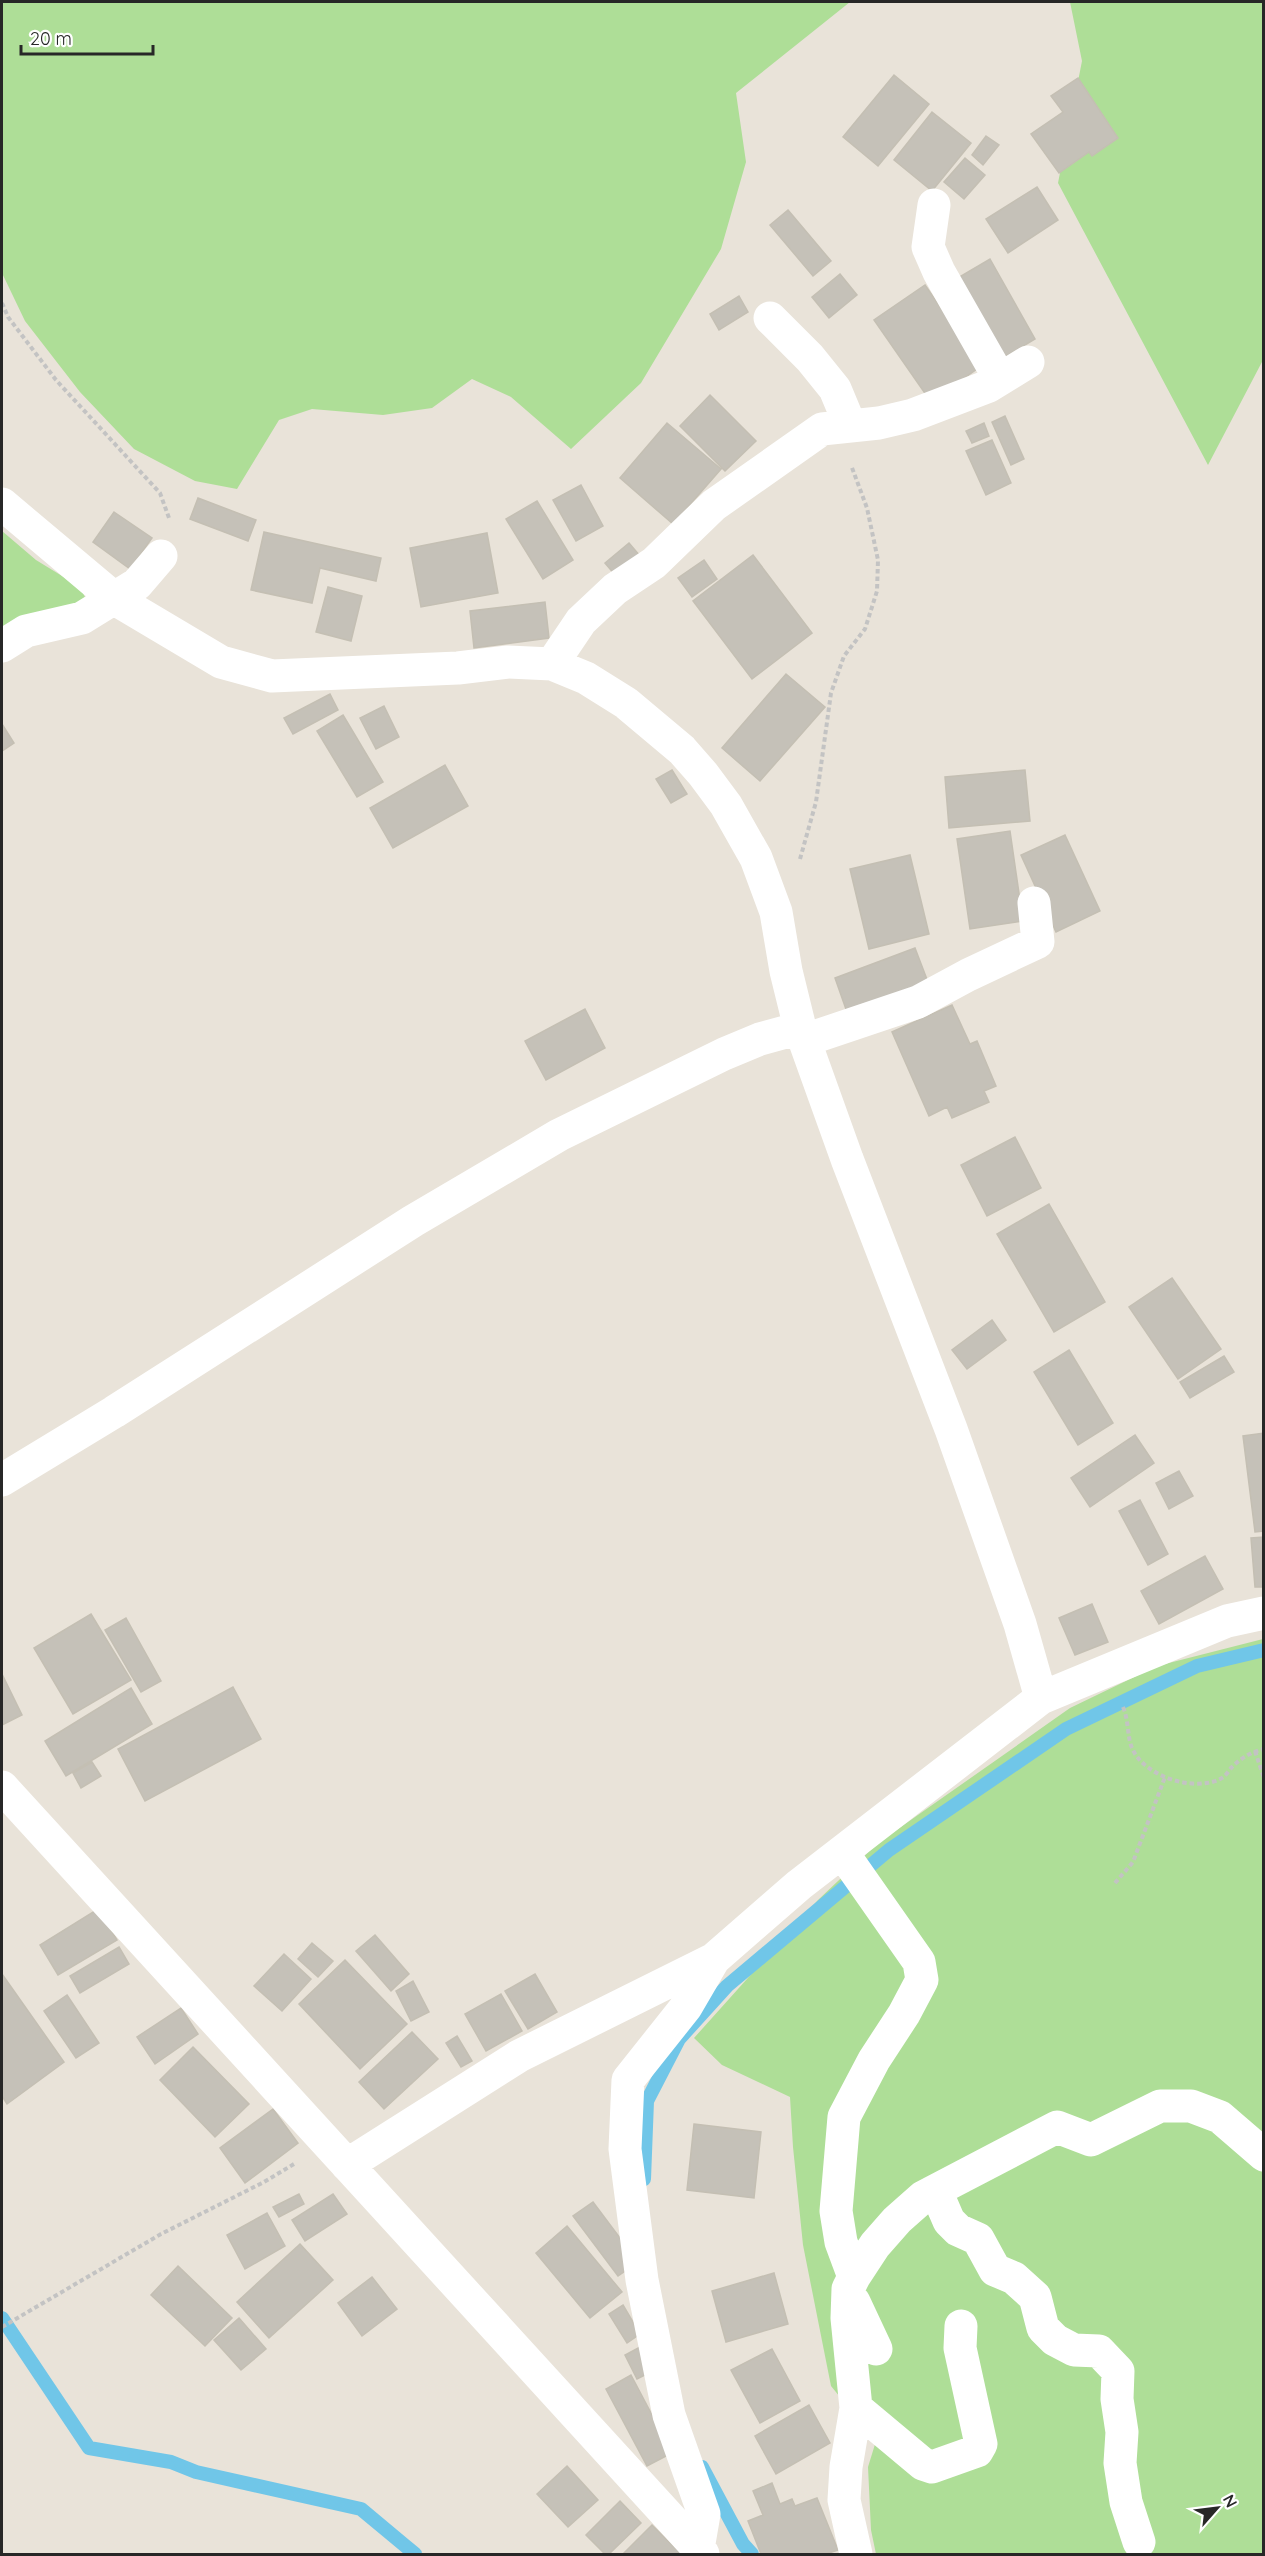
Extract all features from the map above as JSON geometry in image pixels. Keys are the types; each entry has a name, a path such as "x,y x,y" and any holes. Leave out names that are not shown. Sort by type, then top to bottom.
{"street":[{"path":"934,205 928,247 939,272 1000,379"},
{"path":"770,318 810,358 835,389 850,425"},
{"path":"552,664 581,621 615,589 654,563 714,505 822,429 879,423 913,416 989,386 1028,362"},
{"path":"2,504 115,599 221,662 272,676 459,668 508,662 552,664 586,678 626,703 682,750 726,805 756,858 776,912 786,970 803,1034 847,1159 958,1451 1020,1624 1041,1698"},
{"path":"2,646 26,631 82,618 137,584 161,556"},
{"path":"2,1480 114,1412 413,1221 560,1135 724,1054 760,1039 803,1034 918,1002 1038,942 1034,903"},
{"path":"338,2154 519,2056 714,1959 799,1885 1041,1698 1227,1621 1263,1613"},
{"path":"2,1787 701,2552"},
{"path":"842,1852 919,1962 922,1980 844,2117 836,2211 851,2283 876,2349"},
{"path":"701,2552 704,2514 669,2415 642,2280 625,2149 628,2080 686,2007 714,1959"},
{"path":"856,2554 844,2500 846,2467 856,2408 846,2318 851,2283 875,2245 897,2220 923,2197 1057,2127 1090,2140 1160,2106 1191,2106 1220,2117 1263,2155"},
{"path":"936,2191 949,2221 958,2230 978,2239 995,2270 1014,2278 1035,2297 1043,2328 1049,2334 1074,2350 1100,2351 1118,2371 1118,2399 1122,2432 1120,2463 1126,2502 1139,2542"},
{"path":"856,2408 923,2464 932,2467 977,2451 981,2444 960,2348 962,2326"}],"path":[{"path":"2,303 8,317 56,380 160,493 169,521 161,556"},
{"path":"770,897 798,866 816,802 831,693 844,656 865,629 877,591 878,560 867,508 850,462 850,425"},
{"path":"1102,1674 1117,1693 1128,1720 1132,1748 1142,1763 1166,1777 1197,1785 1223,1778 1239,1759 1255,1750 1263,1749"},
{"path":"1255,1750 1263,1778"},
{"path":"1115,1883 1133,1862 1166,1777"},
{"path":"2,2327 161,2234 264,2182 338,2154"}],"green space":[{"path":"2,2 850,2 736,93 746,162 721,249 641,383 571,449 511,397 472,379 432,408 383,415 312,409 279,420 237,489 195,481 134,449 80,392 25,321 2,273"},
{"path":"1070,2 1263,2 1263,360 1208,465 1058,183 1082,61"},
{"path":"2,531 36,560 80,587 87,601 2,635"},
{"path":"1263,1639 1263,2554 876,2554 871,2530 868,2467 876,2441 831,2386 803,2245 790,2097 722,2065 694,2038 818,1900 878,1843 1070,1708 1157,1666"}],"building":[{"path":"894,75 929,104 878,166 843,137"},
{"path":"1078,78 1118,138 1092,156 1089,152 1059,173 1031,134 1063,112 1051,96"},
{"path":"932,112 971,143 932,191 894,160"},
{"path":"986,136 999,145 983,165 972,155"},
{"path":"965,158 985,175 964,199 944,182"},
{"path":"1037,187 1058,220 1008,253 986,219"},
{"path":"788,210 831,261 813,276 770,225"},
{"path":"990,259 1035,339 1003,358 956,279"},
{"path":"840,274 857,295 829,318 812,297"},
{"path":"925,285 981,366 931,402 874,320"},
{"path":"739,296 748,312 719,330 710,314"},
{"path":"710,395 756,441 725,471 680,426"},
{"path":"1005,416 1024,459 1011,465 992,422"},
{"path":"667,423 721,469 673,524 620,478"},
{"path":"984,423 989,436 972,443 966,431"},
{"path":"992,440 1011,483 986,495 966,451"},
{"path":"581,485 603,526 576,541 553,500"},
{"path":"198,498 256,520 248,541 190,519"},
{"path":"537,501 573,560 543,579 506,519"},
{"path":"114,512 152,538 130,569 93,542"},
{"path":"264,532 381,558 376,581 320,568 312,603 251,590"},
{"path":"487,533 498,593 421,607 410,548"},
{"path":"629,543 640,556 616,576 605,563"},
{"path":"753,555 812,633 752,679 693,601"},
{"path":"704,560 717,579 692,597 678,578"},
{"path":"328,587 362,596 351,641 316,632"},
{"path":"545,602 549,638 474,648 470,611"},
{"path":"786,674 825,707 760,781 722,748"},
{"path":"330,694 338,710 293,734 284,718"},
{"path":"384,706 399,737 376,749 360,718"},
{"path":"343,715 383,782 357,797 317,731"},
{"path":"2,724 14,743 2,751"},
{"path":"445,765 468,806 393,848 370,808"},
{"path":"672,770 687,794 671,803 656,779"},
{"path":"1025,770 1030,821 949,828 945,777"},
{"path":"1010,831 1023,921 970,929 957,839"},
{"path":"1065,835 1100,911 1056,932 1021,855"},
{"path":"910,855 929,934 869,949 850,869"},
{"path":"915,948 928,982 847,1012 835,978"},
{"path":"952,1005 970,1044 977,1041 996,1086 984,1091 989,1102 952,1118 947,1107 929,1116 892,1032"},
{"path":"585,1009 605,1048 546,1080 525,1041"},
{"path":"1015,1137 1041,1188 987,1216 961,1165"},
{"path":"1049,1204 1105,1302 1054,1332 997,1234"},
{"path":"1172,1278 1221,1349 1178,1379 1129,1307"},
{"path":"992,1320 1006,1340 967,1369 952,1350"},
{"path":"1069,1350 1113,1423 1078,1445 1034,1372"},
{"path":"1224,1356 1234,1372 1190,1398 1180,1382"},
{"path":"1264,1433 1264,1531 1255,1532 1243,1436"},
{"path":"1135,1435 1154,1463 1090,1507 1071,1478"},
{"path":"1179,1471 1193,1496 1169,1509 1156,1483"},
{"path":"1140,1500 1168,1554 1148,1565 1119,1511"},
{"path":"1264,1537 1264,1587 1255,1587 1251,1538"},
{"path":"1205,1556 1223,1589 1159,1624 1141,1591"},
{"path":"1092,1604 1108,1642 1075,1655 1059,1618"},
{"path":"91,1614 131,1680 73,1714 34,1648"},
{"path":"126,1618 161,1681 141,1692 105,1630"},
{"path":"2,1674 22,1715 2,1725"},
{"path":"233,1687 261,1739 145,1801 118,1749"},
{"path":"131,1688 152,1724 66,1776 45,1741"},
{"path":"92,1762 101,1776 81,1788 73,1773"},
{"path":"98,1909 117,1940 58,1975 40,1945"},
{"path":"375,1935 409,1974 391,1991 356,1951"},
{"path":"312,1943 333,1961 318,1977 298,1959"},
{"path":"119,1947 129,1964 80,1993 70,1976"},
{"path":"284,1954 311,1979 282,2011 254,1986"},
{"path":"345,1960 407,2024 360,2069 299,2004"},
{"path":"2,1974 64,2062 7,2104 2,2096"},
{"path":"535,1974 557,2012 528,2029 505,1991"},
{"path":"413,1981 429,2012 411,2021 396,1991"},
{"path":"501,1994 522,2031 486,2051 465,2014"},
{"path":"67,1995 99,2043 76,2058 44,2011"},
{"path":"181,2008 198,2034 155,2064 137,2037"},
{"path":"412,2032 438,2059 384,2109 359,2082"},
{"path":"457,2036 472,2061 461,2067 446,2043"},
{"path":"193,2047 249,2104 215,2137 160,2080"},
{"path":"273,2109 298,2143 245,2183 220,2148"},
{"path":"694,2124 761,2132 754,2198 687,2190"},
{"path":"299,2194 304,2204 279,2217 273,2207"},
{"path":"333,2194 347,2214 305,2241 292,2220"},
{"path":"593,2202 638,2262 618,2276 573,2216"},
{"path":"267,2213 285,2246 245,2269 227,2235"},
{"path":"567,2226 622,2292 590,2318 536,2253"},
{"path":"300,2244 333,2280 269,2338 237,2302"},
{"path":"178,2266 232,2318 205,2346 151,2295"},
{"path":"774,2273 788,2324 726,2342 712,2291"},
{"path":"372,2277 397,2309 362,2336 338,2303"},
{"path":"623,2305 640,2334 627,2343 609,2314"},
{"path":"239,2318 266,2349 241,2370 214,2340"},
{"path":"640,2347 653,2371 637,2379 625,2355"},
{"path":"772,2349 800,2401 760,2423 731,2370"},
{"path":"631,2375 672,2453 647,2466 606,2389"},
{"path":"809,2405 830,2443 776,2474 755,2436"},
{"path":"567,2466 598,2500 568,2527 537,2494"},
{"path":"772,2483 780,2504 792,2499 795,2506 817,2498 838,2550 826,2554 761,2554 748,2521 763,2515 753,2491"},
{"path":"620,2501 641,2523 609,2554 605,2554 586,2535"},
{"path":"652,2525 681,2554 623,2554"}],"waterway":[{"path":"644,2179 647,2101 679,2039 727,1986 889,1850 1066,1729 1197,1666 1264,1650"},
{"path":"2,2318 89,2448 171,2462 196,2472 361,2509 415,2554"},
{"path":"702,2467 743,2544 752,2554"}]}
